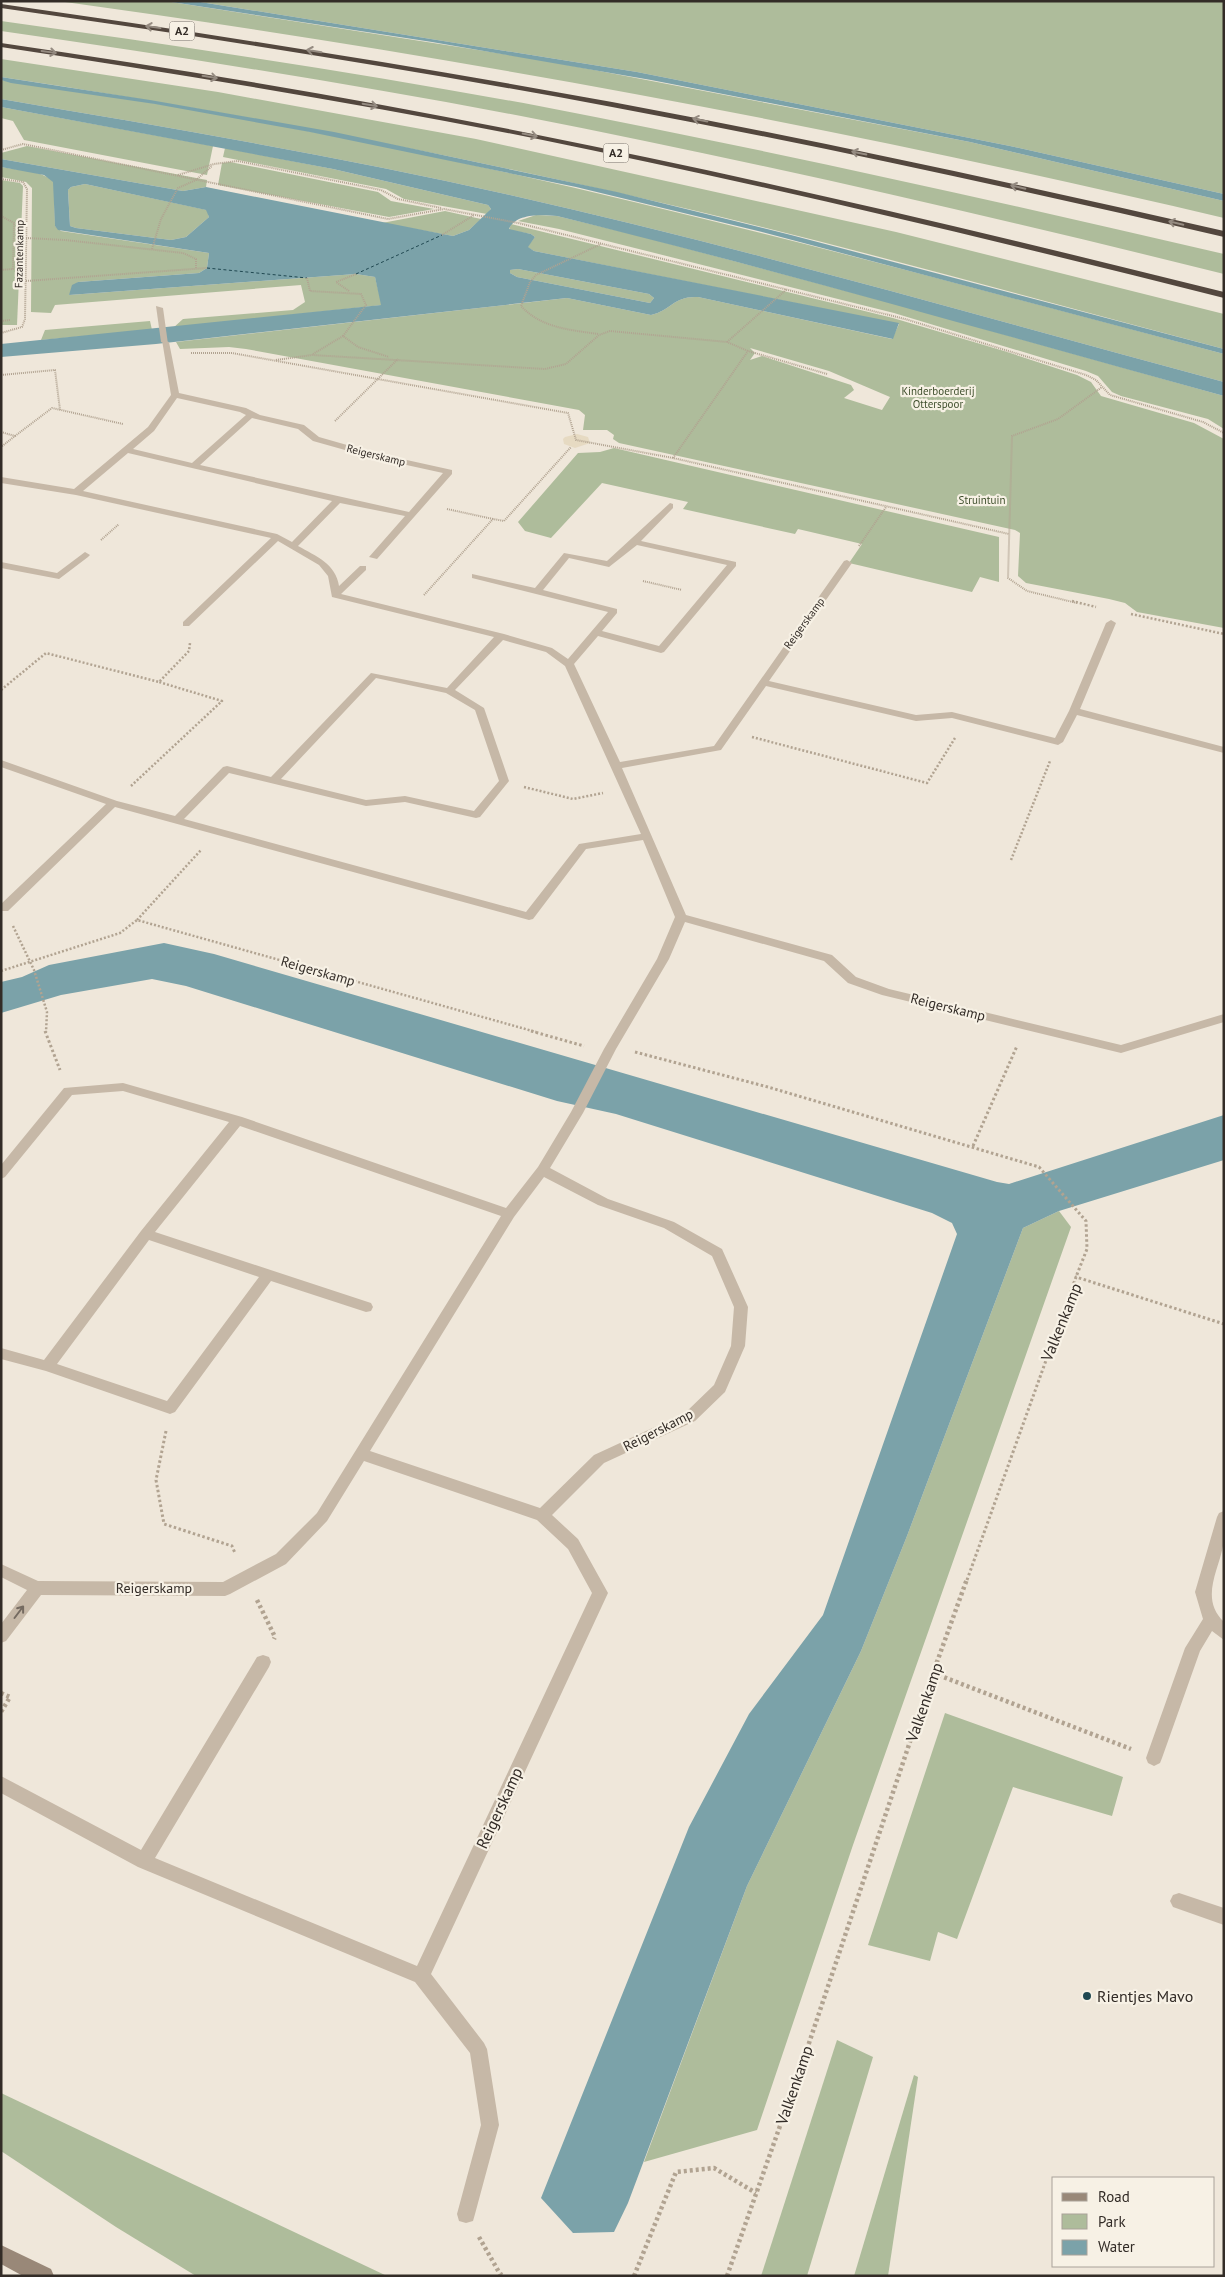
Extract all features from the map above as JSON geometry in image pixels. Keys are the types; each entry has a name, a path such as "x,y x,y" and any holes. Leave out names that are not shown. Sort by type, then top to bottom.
{"highway":[{"name":"A2","path":"1,6 352,57 658,112 970,176 1224,234"},
{"name":"A2","path":"1,45 213,78 533,136 850,204 1224,295"}],"street":[{"path":"76,492 151,429 175,395 159,308"},
{"name":"Reigerskamp","path":"175,395 244,410 252,414 301,427 316,439 373,456 449,472 374,556"},
{"path":"195,465 252,414"},
{"path":"127,450 338,500 411,514"},
{"path":"1,480 76,492 277,537 322,563 334,576 335,595"},
{"path":"292,547 338,500"},
{"path":"537,591 567,556 609,564 635,542 670,506"},
{"path":"186,624 277,537"},
{"path":"597,633 662,650 732,564 635,542"},
{"path":"3,566 59,576 85,555"},
{"name":"Reigerskamp","path":"617,766 717,748 847,563"},
{"path":"335,595 363,568"},
{"path":"475,576 614,611 569,664"},
{"path":"335,595 501,636 549,650 569,664 648,836 681,917"},
{"path":"762,682 916,718 952,715 1058,742 1074,711 1111,623"},
{"path":"449,691 501,636"},
{"path":"178,820 227,769 275,779 366,803 405,798 476,815 504,782 480,708 449,691 374,675 275,779"},
{"path":"1074,711 1224,750"},
{"path":"4,767 113,803 529,916 583,846 648,836"},
{"path":"3,907 113,803"},
{"name":"Reigerskamp","path":"1,1570 37,1588 225,1589 281,1559 322,1517 509,1214 542,1170 577,1113 610,1049 663,959 681,917 828,958 852,980 886,992 1121,1049 1224,1018"},
{"path":"1,1174 68,1091 123,1087 238,1120 509,1214"},
{"path":"47,1366 146,1234 238,1120"},
{"name":"Reigerskamp","path":"542,1170 603,1202 669,1225 717,1253 741,1307 738,1346 720,1388 690,1417 599,1460 542,1514"},
{"path":"146,1234 366,1307"},
{"path":"1,1353 47,1366 170,1408 268,1274"},
{"name":"Reigerskamp","path":"362,1454 542,1514 573,1544 600,1594 421,1976"},
{"path":"1224,1517 1203,1592 1211,1620 1224,1633"},
{"path":"1,1636 37,1588"},
{"path":"1154,1758 1192,1648 1211,1620"},
{"path":"144,1861 263,1662"},
{"path":"1,1784 144,1861 421,1976 478,2049 490,2125 466,2214"},
{"path":"1179,1901 1224,1917"},
{"path":"1,2254 44,2276"}],"path":[{"path":"1,150 23,144 388,219 444,209"},
{"path":"178,175 214,164 238,161 381,190 398,200 518,223 787,289 905,319 1067,369 1091,377 1110,395 1203,422 1224,433"},
{"path":"152,249 161,219 178,188 196,180 214,164"},
{"name":"Fazantenkamp","path":"1,179 22,182 27,189 25,319 22,327 1,333"},
{"path":"442,235 475,214"},
{"path":"1,216 14,223 13,270 1,270"},
{"path":"26,238 65,240 183,253 196,259 196,269"},
{"path":"602,244 536,275 530,282 521,306 527,315 561,328 599,334 610,331 727,342 748,351 827,374"},
{"path":"26,281 207,268"},
{"path":"312,355 343,336 366,305 361,294 340,287 336,282 356,274"},
{"path":"307,278 310,291 352,292"},
{"path":"727,342 758,317 775,298 787,289"},
{"path":"1,321 10,320"},
{"path":"273,361 312,355 545,368 566,364 599,334"},
{"path":"343,336 367,352 399,359"},
{"path":"673,458 748,351"},
{"path":"169,356 195,352 232,353 568,413 576,440 673,458 1009,534"},
{"path":"316,439 399,359"},
{"path":"1,375 55,370 60,410"},
{"path":"1102,387 1058,419 1012,436 1008,578 1027,591 1102,608"},
{"path":"1,447 52,408 151,429"},
{"path":"1,432 15,436"},
{"path":"421,503 504,522 570,447"},
{"path":"85,555 137,507"},
{"path":"847,563 886,507"},
{"path":"407,614 493,519"},
{"path":"643,581 707,596"},
{"path":"1130,614 1224,634"},
{"path":"159,682 189,651 189,644 200,634 186,624"},
{"path":"1,690 46,653 114,669 119,673 159,682 222,701 113,803"},
{"path":"728,730 927,784 967,719"},
{"path":"1011,860 1058,742"},
{"path":"504,782 573,799 627,789"},
{"path":"1,971 120,933 137,920 219,831"},
{"path":"3,907 34,970 47,1012 45,1031 68,1091"},
{"name":"Reigerskamp","path":"137,920 578,1045 646,1054 684,1064 1039,1166 1086,1221 1087,1249 1076,1277"},
{"path":"973,1146 1026,1026"},
{"name":"Valkenkamp","path":"727,2276 804,2058 933,1673 1076,1277 1224,1324"},
{"path":"170,1408 156,1480 164,1524 232,1546 275,1637 263,1662"},
{"path":"933,1673 1154,1758"},
{"path":"1,1692 10,1696 1,1712"},
{"path":"634,2276 676,2172 714,2168 756,2193"},
{"path":"466,2214 500,2274 504,2276"}],"green space":[{"path":"58,1 165,1 542,60 970,142 1224,201 1224,218 935,153 644,96 498,69 351,45"},
{"path":"194,1 1224,1 1224,194 1010,146 637,72"},
{"path":"1,21 405,82 711,140 967,195 1224,254 1224,274 873,190 697,152 521,116 326,81 1,31"},
{"path":"1,59 218,92 476,139 896,232 1224,314 1224,349 844,248 614,192 462,159 309,129 1,77"},
{"path":"1,80 156,103 310,131 464,163 769,235 1224,354 1224,382 779,261 510,195 193,132 1,99"},
{"path":"1,107 213,146 207,175 24,140 13,121 1,118"},
{"path":"27,146 207,180 206,187 183,191 1,159 1,153"},
{"path":"225,148 333,169 488,205 491,209 487,214 404,199 386,189 223,157"},
{"path":"230,162 378,192 391,201 434,209 389,217 218,185 222,163"},
{"path":"1,167 36,173 54,182 55,226 61,231 209,253 207,268 199,273 78,282 69,295 356,274 375,277 382,305 173,328 183,319 293,310 305,302 301,285 55,305 51,313 31,312 32,188 26,182 1,177"},
{"path":"1,180 20,183 23,186 17,325 1,325"},
{"path":"85,184 207,210 209,217 186,237 171,240 76,228 70,226 68,190 71,187"},
{"path":"445,211 481,219 469,230 453,236 382,223"},
{"path":"536,215 557,216 640,236 899,305 1224,396 1224,429 1208,419 1121,396 1112,392 1098,376 1086,371 894,313 559,229 518,221"},
{"path":"511,224 893,318 1077,375 1091,382 1101,396 1194,423 1224,439 1224,628 1137,612 1125,603 1026,583 1018,576 1020,533 1015,530 619,443 613,439 614,435 607,430 583,430 585,415 579,410 246,349 229,347 180,349 176,342 567,298 651,315 683,299 698,297 892,339 899,324 534,251 527,247 535,237 531,234 509,230","holes":["750,348 829,371 890,397 882,410 844,398 854,390 851,385 762,356 750,360 755,353"]},
{"path":"518,269 649,294 654,298 650,303 517,277 510,273 510,270"},
{"path":"150,321 152,330 41,340 45,330"},
{"path":"614,448 999,537 999,582 980,577 972,592 849,563 862,544 798,529 795,534 683,509 688,502 602,483 551,538 525,531 518,522 578,453 600,452"},
{"path":"1059,1211 1071,1227 853,1845 757,2130 644,2162 747,1886 861,1651 907,1536 1023,1228"},
{"path":"945,1713 1123,1777 1112,1816 1013,1787 957,1939 938,1932 930,1961 868,1945"},
{"path":"837,2040 873,2057 807,2276 761,2276"},
{"path":"914,2075 918,2077 888,2276 854,2276"},
{"path":"1,2093 387,2276 196,2276 116,2227 1,2151"}],"shaded area":[{"path":"577,434 588,437 590,443 575,448 564,444 563,439 565,437"}],"water":[{"path":"165,1 194,1 637,72 1010,146 1224,194 1224,201 970,142 651,80 432,42"},
{"path":"1,77 150,100 334,132 617,192 791,235 1224,349 1224,354 758,231 576,187 310,132 155,104 11,83 1,80"},
{"path":"1,99 256,144 447,181 600,216 779,261 1224,382 1224,396 724,259 557,216 544,215 530,216 517,220 509,229 531,234 535,237 528,247 534,251 899,323 893,339 698,297 683,299 651,315 567,298 156,344 1,357 1,344 381,305 375,277 356,274 69,295 72,285 78,282 199,273 207,268 209,253 58,230 55,226 53,182 44,175 1,167 1,159 183,191 206,187 453,236 469,230 491,209 488,205 333,169 1,107","holes":["85,184 206,210 209,217 186,237 171,240 76,228 70,226 68,190 71,187","518,269 649,294 654,298 650,303 517,277 510,273 510,270"]},
{"path":"164,943 214,954 1009,1184 1224,1115 1224,1160 1059,1211 1023,1228 907,1536 861,1651 747,1886 628,2203 614,2232 573,2233 541,2198 689,1827 749,1714 823,1615 957,1234 952,1223 932,1213 616,1114 557,1101 186,986 152,979 61,995 1,1013 1,982 22,977 49,965"}],"ferry route":[{"path":"356,274 442,235"},
{"path":"207,268 307,278"}],"place":[{"name":"Rientjes Mavo","path":"1087,1996"}],"park label":[{"name":"Kinderboerderij Otterspoor","path":"938,397"},
{"name":"Struintuin","path":"982,500"}]}
